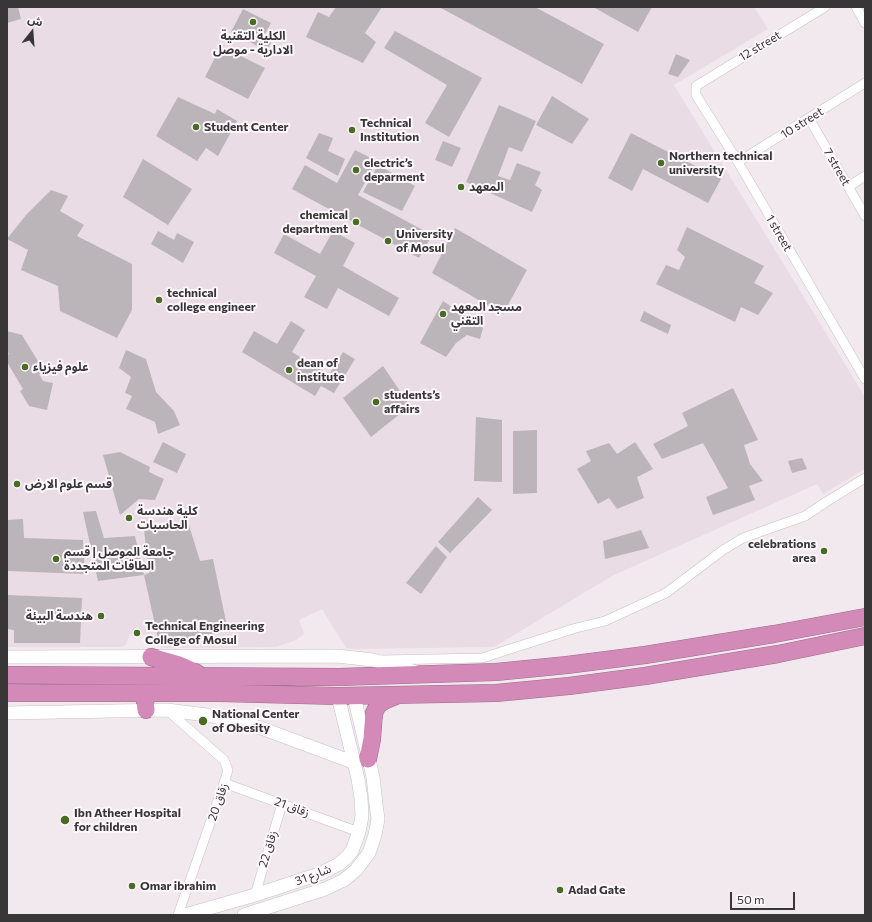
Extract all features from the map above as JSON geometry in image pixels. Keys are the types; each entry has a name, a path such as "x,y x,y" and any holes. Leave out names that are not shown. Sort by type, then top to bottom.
{"highway":[{"path":"7,675 339,677 496,672 637,656 774,634 865,617"},
{"path":"7,693 144,693 346,696 496,693 568,686 712,665 862,637"},
{"path":"151,657 178,665 204,676"},
{"path":"144,693 146,710"},
{"path":"361,761 372,739 374,713 378,705 399,695"}],"main road":[{"path":"7,657 338,656 373,660 423,674"},
{"name":"شارع 31","path":"244,915 325,889 344,880 356,870 368,853 375,835 378,819 372,777 361,761 346,696"},
{"path":"7,713 167,710 207,715 243,722 361,761"},
{"name":"شارع 31","path":"185,915 278,888 322,873 347,857 352,851 359,832 362,816 358,779 361,761"},
{"path":"358,779 372,777"},
{"path":"347,857 356,870"},
{"path":"278,888 284,903"}],"street":[{"name":"12 street","path":"696,86 825,7"},
{"path":"856,7 865,23"},
{"name":"10 street","path":"738,162 865,83"},
{"name":"1 street","path":"696,86 696,95 738,162 865,379"},
{"name":"7 street","path":"809,118 865,216"},
{"path":"848,187 865,176"},
{"path":"373,660 482,658 576,628 605,621 666,593 723,550 743,538 805,516 865,478"},
{"name":"زقاق 20","path":"167,710 224,760 228,770 178,915"},
{"name":"زقاق 21","path":"224,783 359,832"},
{"name":"زقاق 22","path":"254,895 282,804"}],"shaded area":[{"name":"University of Mosul","path":"7,7 754,7 768,29 674,85 865,397 865,469 823,494 817,484 612,576 494,647 346,648 322,609 299,620 304,634 296,640 276,647 165,648 156,645 152,636 130,634 126,645 121,647 7,647"}],"building":[{"path":"7,7 18,7 21,19 7,23"},
{"path":"336,7 382,7 365,33 376,42 363,63 306,37 318,12 329,17"},
{"path":"439,7 535,7 604,44 582,84"},
{"path":"593,7 652,7 638,32"},
{"path":"243,9 271,23 264,36 272,40 267,51 231,32"},
{"path":"395,31 482,78 449,137 425,123 447,85 384,48"},
{"path":"221,46 265,68 248,99 205,77"},
{"path":"676,54 690,60 678,77 668,74"},
{"path":"552,96 589,119 572,144 536,125"},
{"path":"178,97 215,114 217,109 237,121 218,156 206,148 197,161 156,136"},
{"path":"499,105 536,121 522,152 509,147 498,176 510,180 517,163 541,172 535,185 542,190 532,212 466,182"},
{"path":"319,133 333,138 328,151 345,159 338,176 306,158"},
{"path":"631,133 721,179 708,203 643,169 632,191 608,178"},
{"path":"443,141 461,148 452,167 435,160"},
{"path":"355,150 377,161 358,195 432,235 419,258 292,189 305,165 337,183"},
{"path":"143,159 192,189 168,225 123,197"},
{"path":"378,165 415,186 402,211 363,192"},
{"path":"51,190 68,196 60,211 84,225 77,236 132,264 132,310 117,338 60,311 58,286 21,270 28,250 7,239 26,215"},
{"path":"687,227 764,266 754,283 773,293 758,315 741,307 735,322 656,284 666,265 679,270 685,257 677,250"},
{"path":"455,228 527,270 503,314 432,273"},
{"path":"158,231 174,240 177,233 194,242 183,263 151,244"},
{"path":"333,231 355,243 343,266 399,298 389,316 338,288 327,309 304,297 316,276 274,253 284,234 320,254"},
{"path":"443,301 483,328 480,339 467,335 456,343 446,357 420,343"},
{"path":"644,311 671,325 668,334 640,321"},
{"path":"291,321 305,330 292,352 329,375 343,352 355,359 334,393 321,386 315,396 242,352 254,331 277,344"},
{"name":"علوم فيزياء","path":"7,331 22,335 44,371 39,374 43,381 53,383 47,410 29,406 20,391 23,389 7,362 7,355 9,354 7,351"},
{"path":"126,350 146,359 156,392 174,411 180,425 158,434 155,422 126,409 132,396 125,393 131,377 119,368"},
{"path":"383,366 410,406 371,437 343,398"},
{"path":"733,388 758,440 744,445 750,464 763,481 749,486 755,500 713,515 706,497 728,488 703,443 662,459 653,444 688,426 682,413"},
{"path":"476,417 502,420 502,482 474,481"},
{"path":"537,430 537,493 513,494 513,431"},
{"path":"163,442 186,454 177,473 153,462"},
{"path":"635,442 653,469 637,477 644,498 617,509 609,498 598,504 577,469 591,461 586,451 609,443 617,454"},
{"path":"120,452 150,467 149,472 164,479 155,500 139,499 120,515 103,455"},
{"path":"802,458 807,469 792,473 788,461"},
{"path":"478,497 492,510 450,553 438,542"},
{"path":"96,511 104,538 135,536 144,575 98,581 83,512"},
{"path":"23,519 24,538 83,540 85,574 7,571 7,520"},
{"path":"188,522 200,561 213,559 228,631 159,643 144,575 149,573 144,530"},
{"path":"641,530 649,548 605,559 603,541"},
{"path":"436,546 447,557 421,594 406,583"},
{"path":"7,595 82,598 80,643 14,643 14,630 7,629"}],"place":[{"name":"الكلية التقنية الادارية - موصل","path":"253,22"},
{"name":"Student Center","path":"196,127"},
{"name":"Technical Institution","path":"352,130"},
{"name":"Northern technical university","path":"661,163"},
{"name":"electric’s deparment","path":"356,170"},
{"name":"المعهد","path":"461,187"},
{"name":"chemical department","path":"356,222"},
{"name":"University of Mosul","path":"388,241"},
{"name":"technical college engineer","path":"159,300"},
{"name":"مسجد المعهد التقني","path":"443,314"},
{"name":"علوم فيزياء","path":"25,367"},
{"name":"dean of institute","path":"289,370"},
{"name":"students’s affairs","path":"376,402"},
{"name":"قسم علوم الارض","path":"17,484"},
{"name":"كلية هندسة الحاسبات","path":"129,518"},
{"name":"celebrations area","path":"824,551"},
{"name":"جامعة الموصل | قسم الطاقات المتجددة","path":"56,559"},
{"name":"هندسة البيئة","path":"101,616"},
{"name":"Technical Engineering College of Mosul","path":"137,633"},
{"name":"National Center of Obesity","path":"203,721"},
{"name":"Ibn Atheer Hospital for children","path":"65,820"},
{"name":"Omar ibrahim","path":"132,886"},
{"name":"Adad Gate","path":"560,890"}]}
